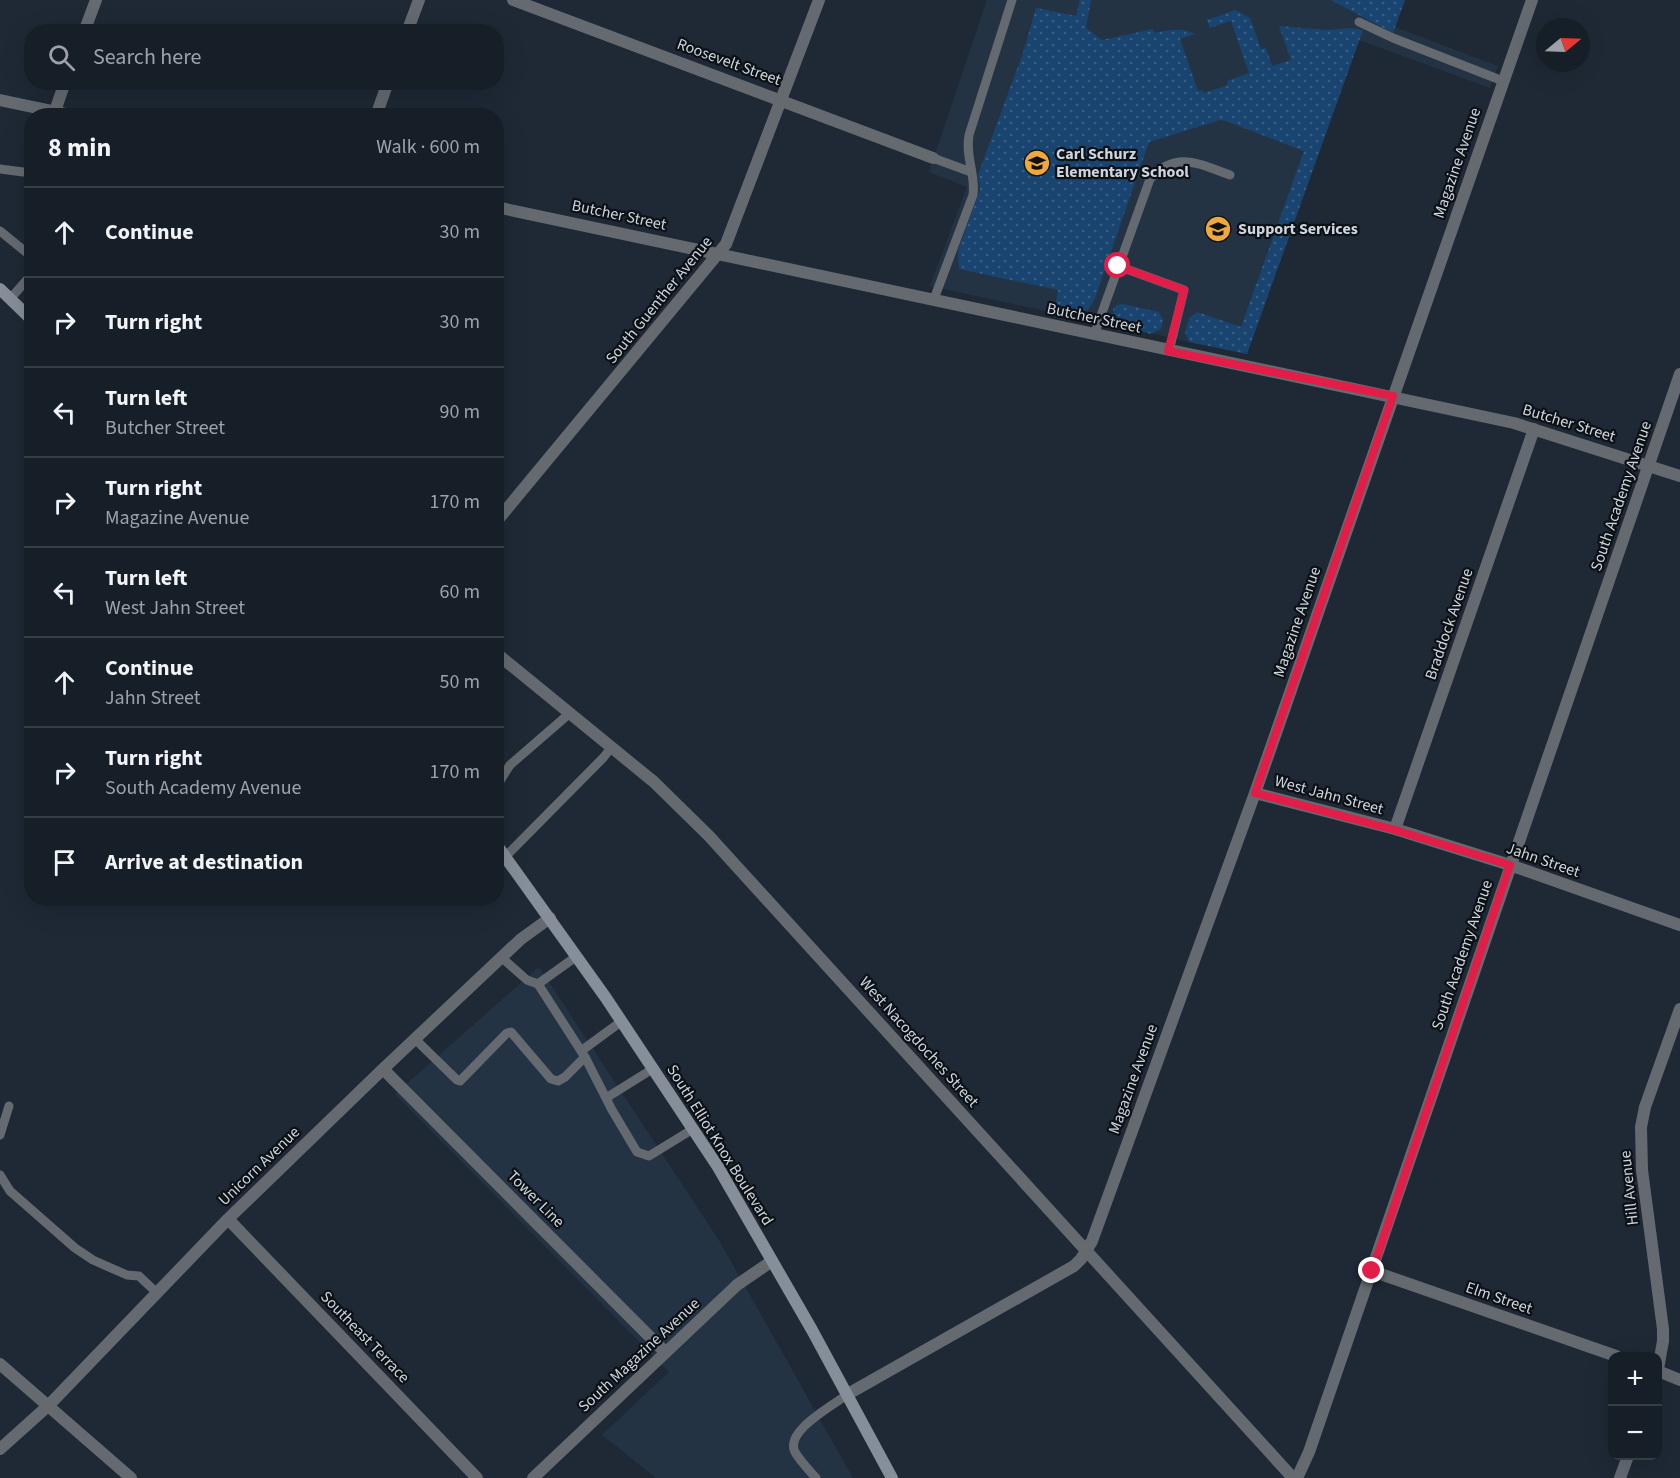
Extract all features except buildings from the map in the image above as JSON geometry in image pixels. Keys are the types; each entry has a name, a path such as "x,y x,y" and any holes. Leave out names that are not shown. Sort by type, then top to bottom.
{"main road":[{"path":"0,289 24,312"},
{"name":"South Elliot Knox Boulevard","path":"504,854 622,1021 693,1129 849,1394 892,1478"}],"street":[{"path":"87,24 96,0"},
{"path":"410,24 419,0"},
{"name":"Roosevelt Street","path":"513,0 933,158"},
{"name":"South Guenther Avenue","path":"504,512 719,253 730,235 819,0"},
{"name":"Magazine Avenue","path":"1087,1252 1255,793 1532,0"},
{"path":"56,108 62,90"},
{"path":"379,108 385,90"},
{"path":"0,100 40,108"},
{"name":"Butcher Street","path":"504,209 1168,351 1393,396 1534,429 1680,476"},
{"name":"South Academy Avenue","path":"1295,1478 1309,1452 1680,374"},
{"name":"Braddock Avenue","path":"1395,830 1534,429"},
{"name":"West Nacogdoches Street","path":"504,659 654,782 709,836 1295,1478"},
{"name":"West Jahn Street","path":"1255,793 1395,830"},
{"name":"Jahn Street","path":"1395,830 1510,865 1680,925"},
{"name":"Unicorn Avenue","path":"0,1449 50,1405 228,1219 383,1069 501,957 550,918"},
{"name":"Hill Avenue","path":"1661,1352 1663,1329 1642,1170 1641,1127 1645,1107 1680,1009"},
{"name":"Tower Line","path":"383,1069 665,1352"},
{"name":"Southeast Terrace","path":"228,1219 477,1478"},
{"path":"849,1394 1074,1266 1087,1252"},
{"name":"South Magazine Avenue","path":"532,1478 743,1279 772,1261"},
{"name":"Elm Street","path":"1372,1271 1608,1353"},
{"path":"0,1364 50,1405 131,1478"},
{"path":"1662,1372 1680,1380"},
{"path":"1620,1478 1626,1460"}],"lane":[{"path":"934,299 973,195 974,185 967,149 969,135 1012,0"},
{"path":"1359,22 1393,38 1503,81"},
{"path":"933,158 971,172"},
{"path":"1094,335 1147,184 1154,174 1186,160 1230,175"},
{"path":"0,169 23,172"},
{"path":"0,231 24,250"},
{"path":"1118,266 1184,290 1168,351"},
{"path":"10,299 24,283"},
{"path":"504,774 510,765 570,713"},
{"path":"506,856 612,747"},
{"path":"538,984 577,956"},
{"path":"501,957 527,980 538,984 583,1054 637,1152 650,1156 693,1129"},
{"path":"415,1039 456,1080 460,1081 507,1033 511,1032 551,1079 558,1081 565,1077 583,1054 622,1021"},
{"path":"606,1098 654,1068"},
{"path":"0,1135 9,1106"},
{"path":"0,1176 10,1191 75,1248 93,1260 127,1275 139,1276 157,1293"},
{"path":"816,1478 795,1451 793,1441 799,1430 849,1394"}],"shaded area":[{"name":"Carl Schurz Elementary School","path":"987,0 1405,0 1395,27 1498,66 1490,88 1359,40 1247,354 930,286 967,187 929,172"},
{"name":"Carl Schurz Elementary School","path":"1080,0 1091,0 1086,28 1102,40 1153,29 1154,33 1180,30 1195,34 1180,39 1198,91 1203,90 1204,93 1228,85 1227,81 1249,73 1231,21 1210,28 1207,20 1235,10 1250,18 1261,49 1266,48 1272,66 1291,60 1279,26 1363,30 1247,354 1189,342 1185,332 1189,318 1197,312 1241,327 1304,151 1226,121 1220,120 1149,142 1095,298 1084,312 1073,315 1054,313 1058,290 959,269 958,250 980,190 978,175 1023,53 1036,8 1076,16"},
{"path":"1331,0 1405,0 1393,33"},
{"path":"1123,304 1159,312 1163,320 1161,329 1151,334 1120,326 1114,318 1113,309"},
{"path":"539,967 720,1242 853,1478 656,1478 602,1435 669,1372 395,1094"}],"place":[{"name":"Carl Schurz Elementary School","path":"1037,163"},
{"name":"Support Services","path":"1218,229"}],"route":[{"path":"1118,266 1184,290 1168,351 1393,396 1255,793 1395,830 1510,865 1372,1271"}]}
